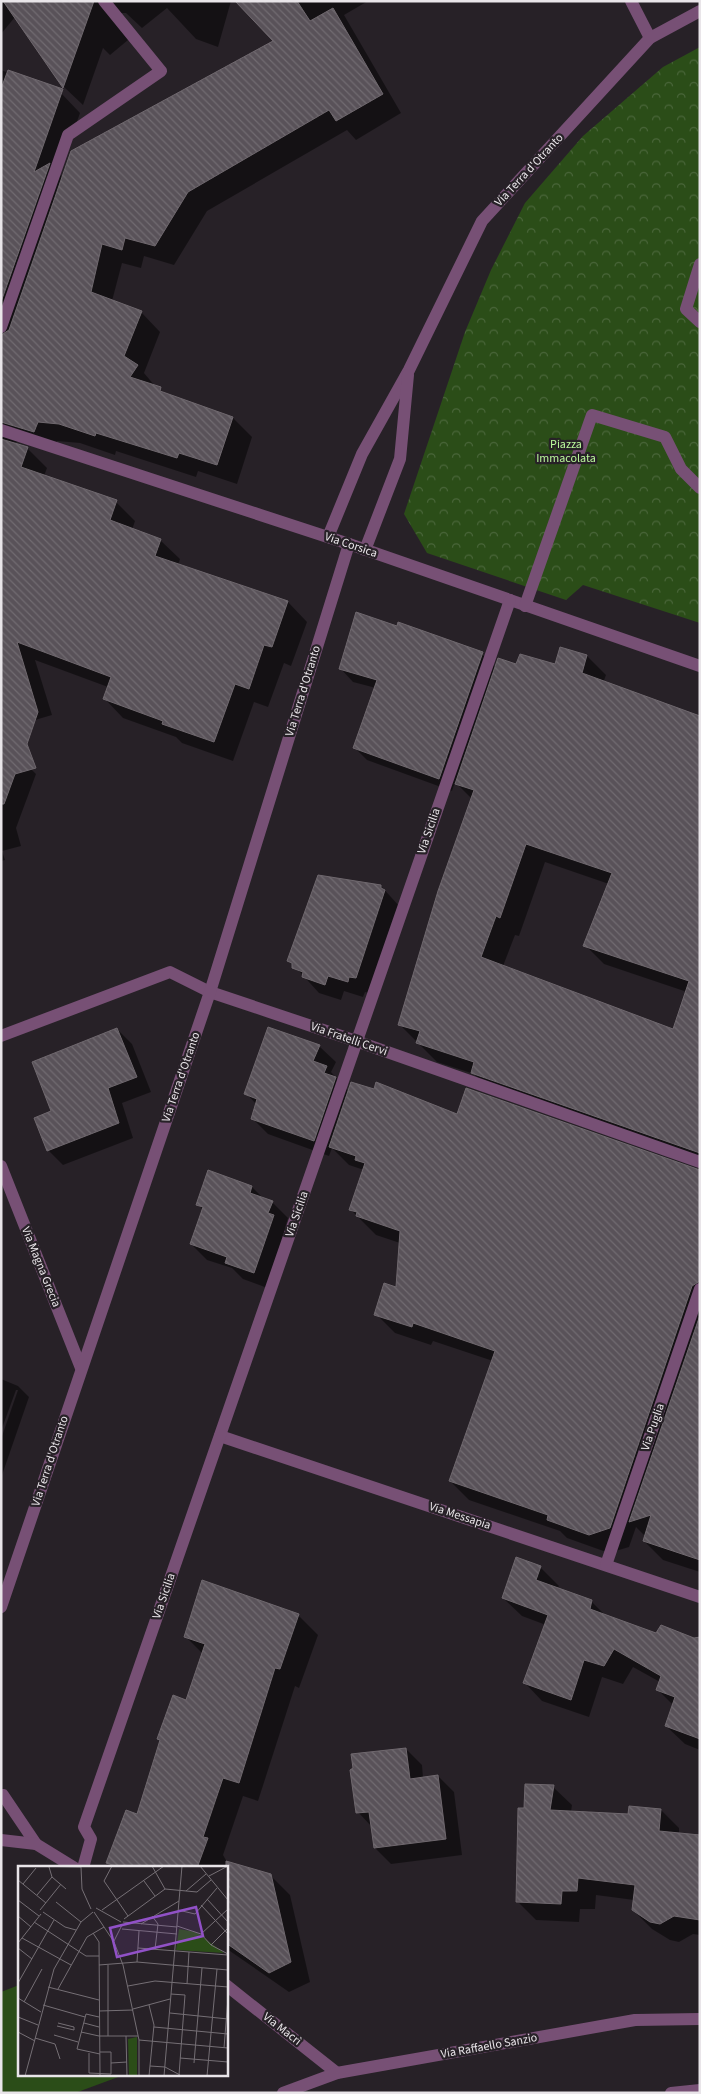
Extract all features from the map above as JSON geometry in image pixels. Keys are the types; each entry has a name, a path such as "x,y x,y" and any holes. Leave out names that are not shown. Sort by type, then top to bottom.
{"street":[{"path":"1,327 68,135 161,71 104,1"},
{"path":"631,1 650,38"},
{"name":"Via Terra d'Otranto","path":"328,537 362,454 409,370 482,221 650,38 700,11"},
{"path":"700,264 686,309 700,322"},
{"path":"365,550 400,459 409,370"},
{"path":"525,606 592,415 666,437 681,469 700,488"},
{"name":"Via Corsica","path":"1,430 349,544 700,666"},
{"name":"Via Terra d'Otranto","path":"1,1607 210,992 349,544"},
{"name":"Via Sicilia","path":"84,1866 91,1839 84,1827 510,600"},
{"name":"Via Fratelli Cervi","path":"1,1036 170,972 210,992 356,1041 700,1162"},
{"name":"Via Magna Grecia","path":"1,1166 81,1368"},
{"name":"Via Puglia","path":"606,1565 700,1289"},
{"name":"Via Messapia","path":"220,1436 700,1597"},
{"path":"2,1795 36,1844 72,1866"},
{"path":"1,1840 36,1844"},
{"name":"Via Macrì","path":"228,1987 337,2073"},
{"name":"Via Raffaello Sanzio","path":"283,2093 337,2073 635,2020 700,2018"},
{"path":"671,2093 700,2090"}],"green space":[{"name":"Piazza Immacolata","path":"700,47 700,623 583,585 566,600 427,553 404,514 465,332 491,270 525,203 583,136 663,67"},
{"path":"18,1985 18,2076 121,2076 75,2093 1,2093 1,1992"}],"building":[{"path":"3,1 94,1 63,88"},
{"path":"235,1 297,1 310,21 333,8 383,94 336,121 329,110 188,192 155,246 125,238 122,250 102,244 91,292 142,311 124,356 138,365 130,377 161,387 160,391 233,417 217,465 179,453 177,458 96,433 95,436 59,424 38,422 34,432 1,422 1,335 9,330 71,151 273,41"},
{"path":"8,70 63,89 34,172 50,163 1,302 1,89"},
{"path":"1,439 28,447 21,467 117,500 110,520 161,539 155,556 288,601 272,647 264,645 249,689 235,684 214,742 162,724 163,721 103,699 111,677 17,642 38,712 27,744 36,768 15,774 4,804 1,804"},
{"path":"356,612 397,626 398,622 483,652 439,779 353,748 377,680 339,669"},
{"path":"560,647 587,655 582,673 700,716 700,1153 471,1073 474,1062 416,1043 420,1031 398,1025 438,891 474,790 455,784 498,658 516,664 520,654 555,664","holes":["526,844 612,873 583,946 689,981 673,1029 481,957 496,916 500,918"]},
{"path":"318,875 381,885 381,888 385,890 356,978 349,977 348,982 328,976 325,985 302,977 303,972 292,968 292,963 287,961"},
{"path":"268,1027 320,1045 313,1061 327,1066 324,1073 336,1077 314,1141 251,1119 257,1099 244,1094"},
{"path":"117,1028 137,1077 108,1088 119,1123 47,1151 34,1118 51,1111 32,1062"},
{"path":"351,1082 374,1089 376,1082 457,1114 466,1088 700,1170 700,1281 692,1286 610,1528 589,1535 547,1520 548,1515 449,1481 495,1351 413,1323 412,1327 374,1315 384,1283 396,1287 400,1231 356,1216 357,1212 349,1210 365,1163 355,1160 356,1156 329,1147"},
{"path":"208,1170 252,1186 250,1193 273,1201 268,1213 274,1215 254,1273 225,1263 227,1257 190,1244 203,1207 196,1205"},
{"path":"700,1315 700,1560 643,1541 651,1515 629,1522"},
{"path":"516,1557 541,1566 536,1580 592,1600 590,1609 656,1633 661,1625 694,1638 700,1637 700,1739 665,1726 675,1697 656,1690 661,1676 614,1649 604,1666 584,1660 571,1700 523,1683 548,1615 502,1598"},
{"path":"202,1580 299,1614 280,1669 275,1668 239,1783 223,1778 203,1837 208,1838 198,1866 116,1866 106,1863 126,1810 137,1814 160,1740 157,1739 173,1695 186,1700 205,1644 184,1637"},
{"path":"406,1748 410,1779 438,1775 446,1839 374,1848 369,1812 356,1813 350,1770 353,1768 351,1754"},
{"path":"525,1784 554,1785 550,1810 628,1814 629,1806 661,1809 659,1831 700,1835 700,1920 674,1916 660,1924 650,1922 632,1910 635,1885 578,1878 577,1891 562,1891 561,1904 516,1902 518,1808 524,1808"},
{"path":"226,1861 271,1874 291,1962 269,1973 228,1944 228,1866 226,1866"}]}
